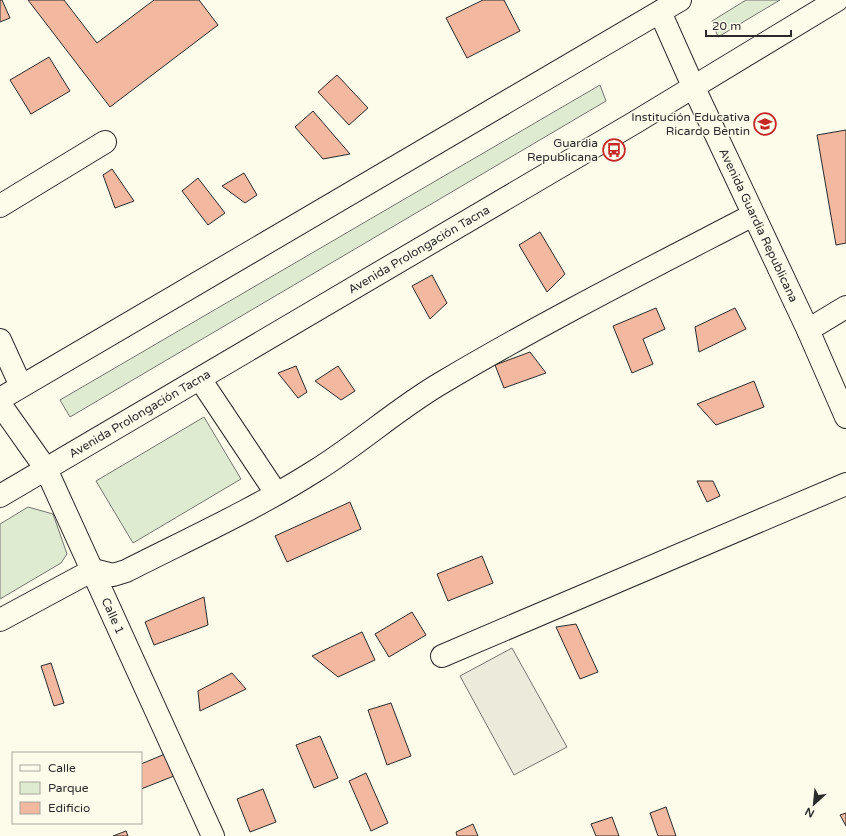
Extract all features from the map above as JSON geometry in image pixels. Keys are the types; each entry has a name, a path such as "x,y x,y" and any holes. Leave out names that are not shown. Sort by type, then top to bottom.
{"street":[{"path":"0,398 680,0"},
{"name":"Avenida Prolongación Tacna","path":"0,496 634,123 837,0"},
{"name":"Avenida Guardia Republicana","path":"660,12 753,215 808,330 846,417"},
{"path":"0,206 105,142"},
{"path":"0,620 93,570 113,575 126,571 276,493 315,471 440,384 465,369 554,319 753,215"},
{"path":"808,330 846,308"},
{"path":"0,340 21,386"},
{"path":"200,379 276,493"},
{"name":"Calle 1","path":"0,404 46,469 213,836"},
{"path":"442,656 846,484"}],"green space":[{"path":"746,0 780,0 718,37 712,21"},
{"path":"600,85 606,101 70,417 60,400"},
{"path":"204,417 241,479 133,543 96,481"},
{"path":"28,507 53,514 67,554 61,563 0,599 0,524"}],"shaded area":[{"path":"512,648 567,747 514,775 460,676"}],"building":[{"path":"0,0 2,0 10,18 0,22"},
{"path":"28,0 64,0 97,43 154,0 199,0 218,25 110,107"},
{"path":"483,0 504,0 520,31 467,58 446,18"},
{"path":"49,57 70,91 31,114 10,80"},
{"path":"337,75 368,108 349,125 318,92"},
{"path":"313,111 350,154 323,159 295,127"},
{"path":"846,130 846,243 836,245 817,135"},
{"path":"112,169 134,201 115,208 103,175"},
{"path":"244,173 257,195 245,203 222,186"},
{"path":"198,178 225,213 208,225 182,191"},
{"path":"540,232 565,274 547,292 519,245"},
{"path":"432,275 447,303 430,319 412,286"},
{"path":"656,308 665,329 643,339 653,364 632,373 613,326"},
{"path":"735,308 746,329 699,352 695,327"},
{"path":"530,352 546,373 504,388 495,365"},
{"path":"296,366 307,392 298,398 278,373"},
{"path":"338,366 355,391 341,400 315,381"},
{"path":"754,381 764,407 716,425 697,404"},
{"path":"697,481 713,481 720,496 707,502"},
{"path":"350,502 361,529 287,562 275,536"},
{"path":"482,556 493,583 448,601 437,574"},
{"path":"204,597 208,625 154,645 145,622"},
{"path":"412,612 426,635 389,657 375,634"},
{"path":"576,624 598,672 580,679 556,627"},
{"path":"362,632 375,660 338,677 312,656"},
{"path":"51,663 64,703 54,706 41,666"},
{"path":"232,673 246,689 200,711 198,691"},
{"path":"391,703 411,756 387,765 368,710"},
{"path":"320,736 338,778 314,788 296,745"},
{"path":"165,754 174,776 142,789 142,764"},
{"path":"366,773 388,823 371,831 349,781"},
{"path":"263,789 276,822 250,832 237,799"},
{"path":"666,807 676,836 658,836 650,813"},
{"path":"846,813 846,826 840,815"},
{"path":"612,817 619,836 596,836 591,824"},
{"path":"473,824 478,836 457,836 456,832"},
{"path":"126,831 128,836 113,836"}],"place":[{"name":"Institución Educativa Ricardo Bentin","path":"765,124"},
{"name":"Guardia Republicana","path":"614,150"}]}
